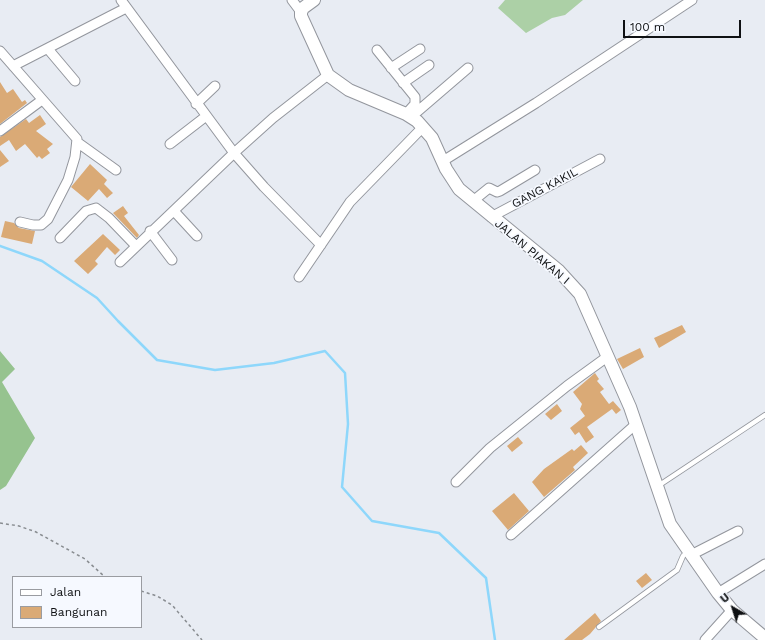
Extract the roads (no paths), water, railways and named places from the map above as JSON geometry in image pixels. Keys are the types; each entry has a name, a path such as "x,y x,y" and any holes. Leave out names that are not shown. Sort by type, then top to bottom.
{"street":[{"path":"121,0 205,117 234,153 264,187 321,245"},
{"path":"292,0 301,12 314,0"},
{"path":"443,161 536,103 692,0"},
{"path":"7,63 48,49 126,8"},
{"name":"JALAN PIAKAN I","path":"301,12 316,51 328,75 349,90 408,116 423,126 432,138 455,184 491,217 569,281 580,294 636,424 670,524 718,594 732,610 765,638"},
{"path":"48,49 75,81"},
{"path":"391,68 420,49"},
{"path":"377,50 416,100 408,116"},
{"path":"0,51 7,63 76,137 77,142 75,157 68,180 48,219 41,226 33,226 20,222"},
{"path":"403,83 429,65"},
{"path":"408,116 468,68"},
{"path":"120,262 150,231 174,211 234,153 273,118 328,75"},
{"path":"196,104 215,86"},
{"path":"0,132 42,100"},
{"path":"170,144 205,117"},
{"path":"299,277 350,202 423,126"},
{"path":"77,142 116,170"},
{"name":"GANG KAKIL","path":"491,217 600,159"},
{"path":"473,201 489,188 497,192 500,191 535,170"},
{"path":"60,238 86,211 96,208 109,218 136,246"},
{"path":"174,211 196,236"},
{"path":"150,231 172,260"},
{"path":"456,482 490,448 567,386 607,357"},
{"path":"511,535 636,424"},
{"path":"690,553 738,531"},
{"path":"718,594 765,564"},
{"path":"706,640 732,610"}],"lane":[{"path":"657,487 765,415"},
{"path":"599,627 676,570 683,556 690,553"}],"waterway":[{"path":"0,246 42,261 97,298 157,360 215,370 274,363 325,351 345,373 348,424 342,487 372,521 439,533 486,578 495,640"}]}
